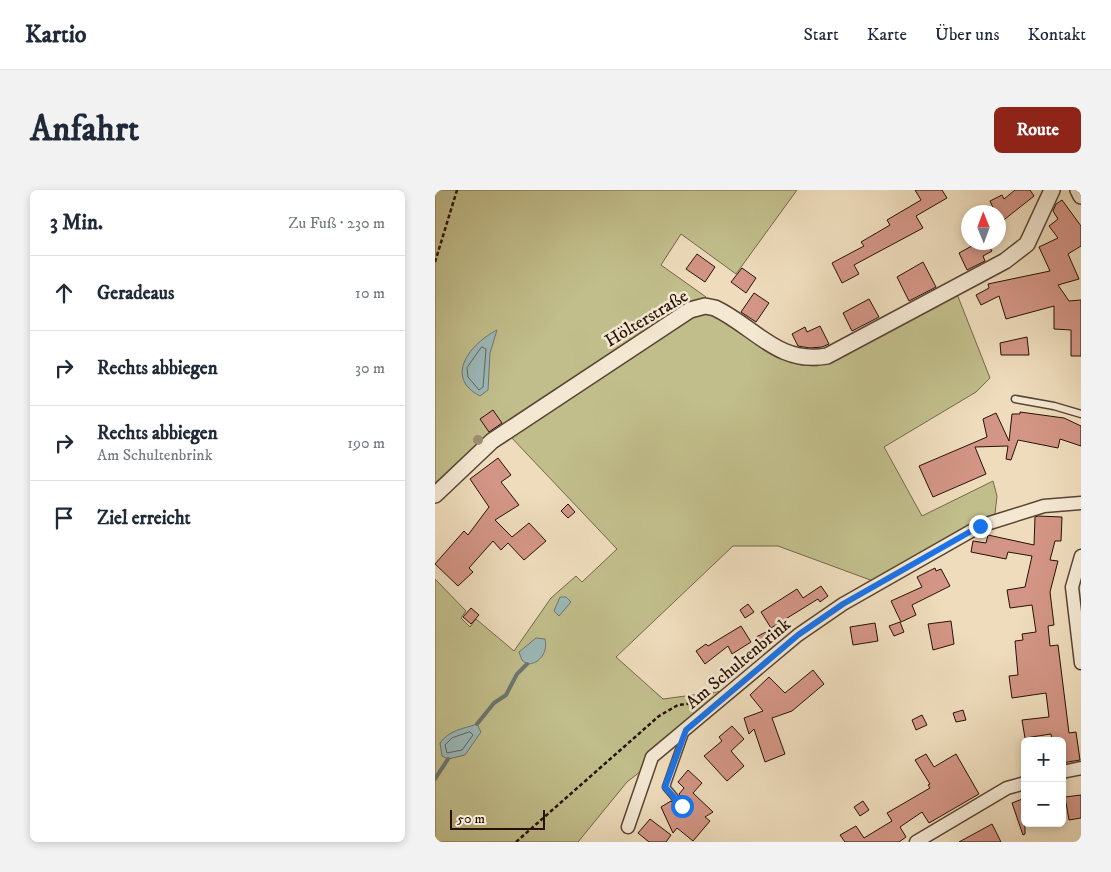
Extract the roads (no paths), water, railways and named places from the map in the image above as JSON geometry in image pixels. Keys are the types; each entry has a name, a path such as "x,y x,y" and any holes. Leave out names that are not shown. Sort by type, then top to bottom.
{"street":[{"name":"Hölterstraße","path":"435,495 445,483 492,441 690,310 705,306 715,308 775,348 793,355 810,359 827,356 1005,261 1027,244 1052,190"},
{"path":"1078,190 1081,196"},
{"name":"Am Schultenbrink","path":"628,827 652,757 798,635 843,604 980,526 1009,515 1044,506 1081,504"},
{"path":"1081,556 1072,588 1081,663"},
{"path":"1066,771 1081,768"},
{"path":"916,842 1007,788 1021,783"}],"lane":[{"path":"1015,399 1054,406 1081,414"},
{"path":"682,806 665,787 686,730"}],"water":[{"path":"497,330 490,353 488,390 480,396 469,388 463,380 462,370 470,352 478,343"},
{"path":"560,597 566,597 571,602 559,616 554,611"},
{"path":"536,638 545,639 544,653 536,662 527,664 522,660 519,652"},
{"path":"477,724 481,732 465,755 448,759 442,756 440,743 448,735"}],"waterway":[{"path":"477,724 494,703 506,695 517,674 527,664"},
{"path":"435,779 448,759"}]}
